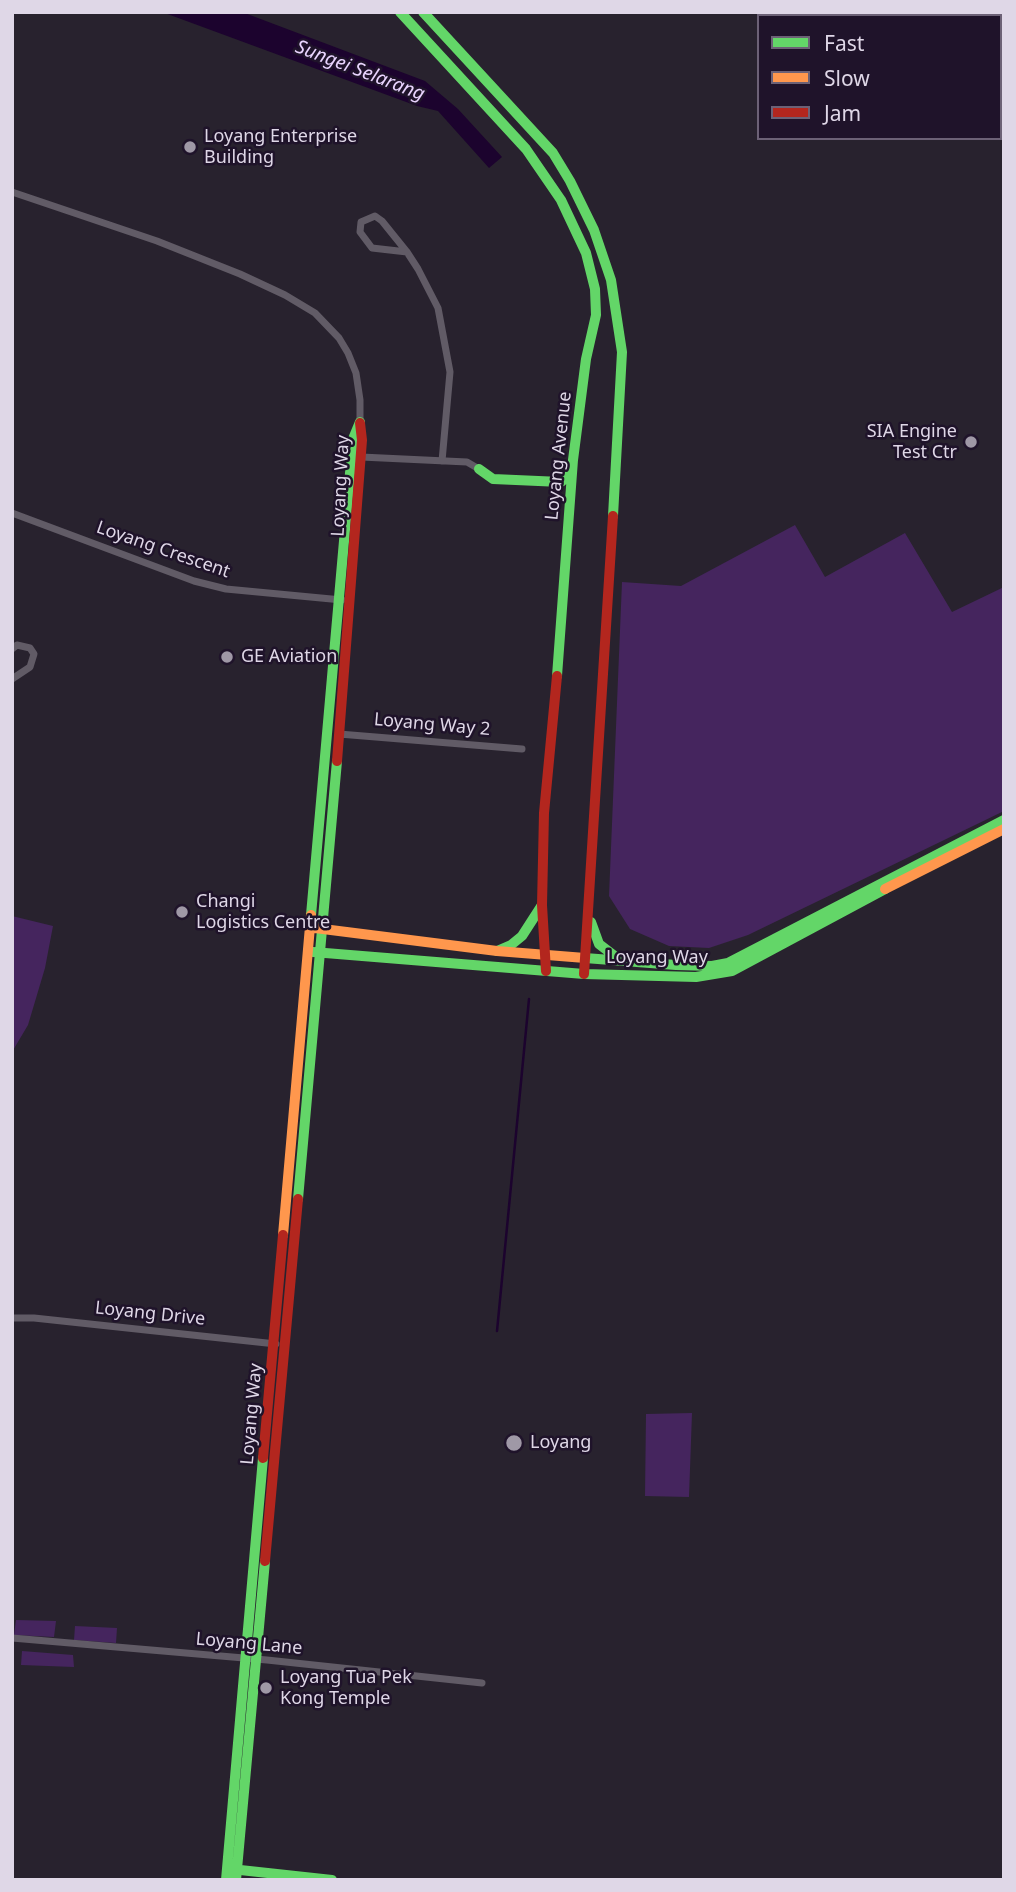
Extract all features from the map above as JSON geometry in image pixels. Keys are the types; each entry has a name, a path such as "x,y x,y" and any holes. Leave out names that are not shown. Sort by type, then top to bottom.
{"main road":[{"name":"Loyang Avenue","path":"400,12 526,149 561,200 586,253 595,289 597,315 586,359 571,472 560,643 544,813 542,905 547,971"},
{"path":"423,12 553,153 594,230 616,303 622,352 622,382 584,974"},
{"name":"Loyang Way","path":"316,928 339,734 351,466 353,444 360,422"},
{"name":"Loyang Way","path":"234,1872 316,928 328,740 361,457 360,422"},
{"path":"351,466 361,457 353,444"},
{"path":"480,469 493,479 561,482 571,472"},
{"path":"328,740 339,734"},
{"name":"Loyang Way","path":"316,928 497,951 693,966 729,963 1004,820"},
{"name":"Loyang Way","path":"314,952 584,974 696,977 732,971 828,918 1004,828"},
{"path":"497,951 522,936 542,905"},
{"path":"589,916 599,944 621,961"},
{"name":"Loyang Way","path":"226,1880 234,1872 239,1849 252,1659"},
{"path":"239,1849 246,1861 259,1872"},
{"path":"234,1872 332,1880"}],"street":[{"name":"Loyang Way","path":"12,192 157,241 240,274 285,295 315,313 339,338 348,353 356,373 360,422"},
{"path":"407,252 372,248 360,232 361,222 370,216 379,218 407,252 433,297 443,329 450,375 442,461"},
{"path":"361,457 467,462 480,469"},
{"name":"Loyang Crescent","path":"12,513 194,581 226,590 345,600"},
{"path":"12,649 17,645 30,648 34,654 30,667 12,680"},
{"name":"Loyang Way 2","path":"339,734 522,749"},
{"name":"Loyang Drive","path":"12,1318 34,1318 279,1344"},
{"name":"Loyang Lane","path":"12,1638 482,1683"}],"shaded area":[{"path":"795,525 825,577 905,533 952,612 1004,587 1004,811 748,935 709,948 669,946 630,929 609,896 622,582 681,586"},
{"path":"12,916 53,926 45,968 28,1025 12,1052"},
{"path":"692,1413 689,1497 645,1496 646,1414"},
{"path":"16,1620 56,1621 54,1637 14,1635"},
{"path":"75,1626 117,1628 116,1643 74,1640"},
{"path":"22,1651 73,1655 74,1667 21,1665"}],"water":[{"name":"Sungei Selarang","path":"162,12 242,12 425,81 458,109 502,157 489,168 438,111 417,106"}],"waterway":[{"path":"497,1331 529,999"}],"traffic: fast":[{"path":"400,12 526,149 561,200 586,253 595,289 596,315 586,359 573,460 557,676"},
{"path":"423,12 553,153 594,230 611,280 622,352 613,516"},
{"path":"311,915 353,439 360,422"},
{"path":"479,469 493,479 561,482 571,473"},
{"path":"298,1199 337,761"},
{"path":"585,958 676,965 712,966 728,963 1004,820"},
{"path":"313,952 584,974 696,977 732,971 885,889"},
{"path":"497,951 522,936 542,905"},
{"path":"591,922 599,944 621,961"},
{"path":"226,1880 263,1458"},
{"path":"236,1880 265,1561"},
{"path":"231,1869 332,1880"}],"traffic: slow":[{"path":"885,889 1004,829"},
{"path":"283,1235 311,915"},
{"path":"315,928 497,951 585,958"}],"traffic: jam":[{"path":"337,761 362,440 360,423"},
{"path":"584,974 613,516"},
{"path":"546,971 542,905 544,813 557,676"},
{"path":"265,1561 298,1199"},
{"path":"263,1458 283,1235"}],"place":[{"name":"Loyang Enterprise Building","path":"190,147"},
{"name":"SIA Engine Test Ctr","path":"971,442"},
{"name":"GE Aviation","path":"227,657"},
{"name":"Changi Logistics Centre","path":"182,912"},
{"name":"Loyang","path":"514,1443"},
{"name":"Loyang Tua Pek Kong Temple","path":"266,1688"}]}
